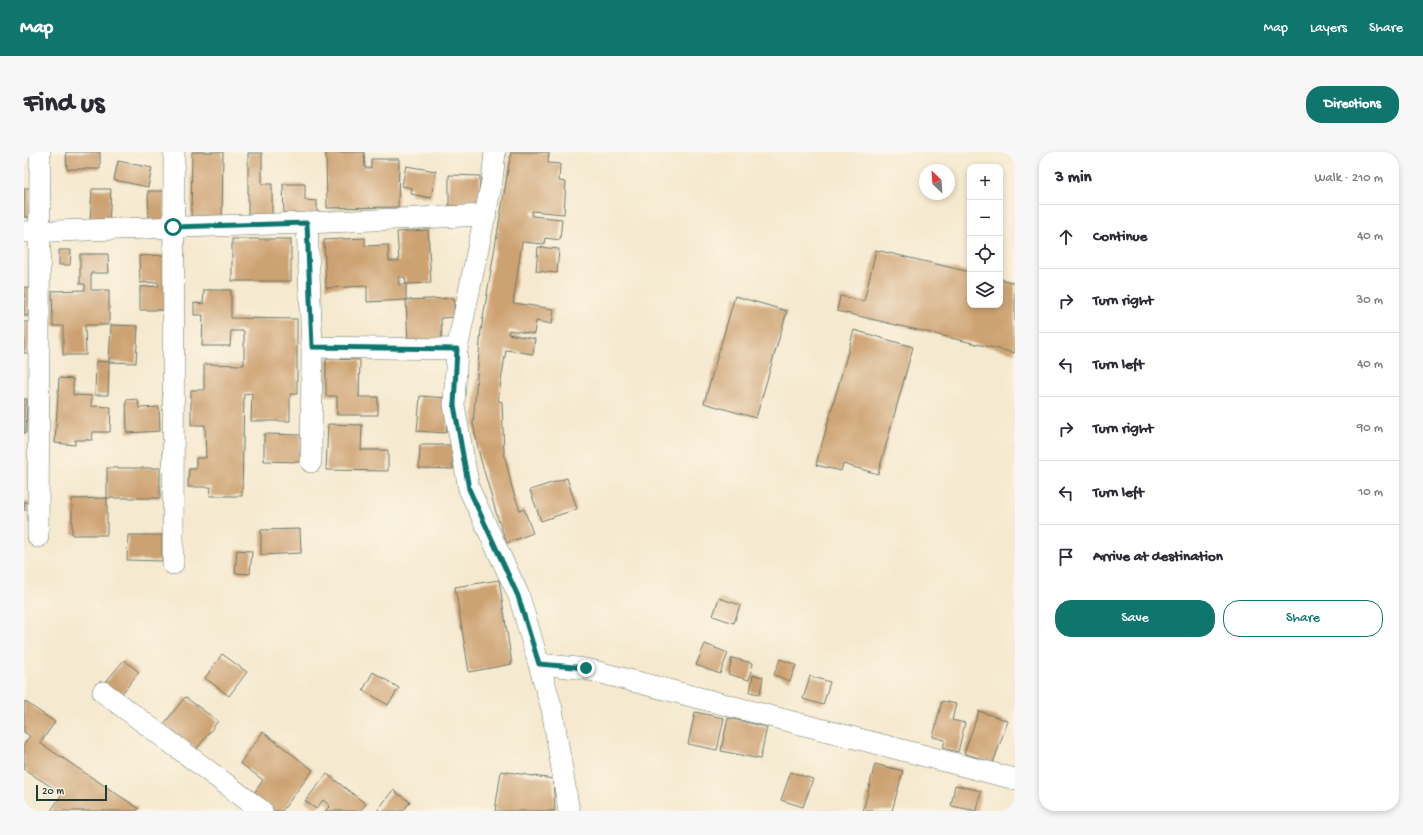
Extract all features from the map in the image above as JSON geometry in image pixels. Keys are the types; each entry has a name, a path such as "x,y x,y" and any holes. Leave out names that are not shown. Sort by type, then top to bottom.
{"street":[{"path":"38,537 31,231 40,152"},
{"path":"173,564 174,152"},
{"path":"495,152 486,215 457,349 454,405 469,489 518,596 552,709 568,811"},
{"path":"31,231 307,223 486,215"},
{"path":"307,223 312,347 311,462"},
{"path":"312,347 457,349"},
{"path":"539,664 586,668 1015,779"},
{"path":"103,692 262,811"}],"building":[{"path":"66,152 100,152 100,169 67,169"},
{"path":"192,152 223,152 222,221 191,221"},
{"path":"326,152 364,152 365,168 371,168 371,159 399,159 398,207 327,208"},
{"path":"511,152 549,152 548,163 560,164 559,181 566,182 564,214 532,211 532,216 562,219 560,240 545,238 544,244 522,242 513,303 554,309 552,324 536,321 534,334 509,330 508,334 535,339 533,354 506,350 498,400 502,402 504,452 512,488 520,511 524,509 533,533 507,543 498,519 480,457 473,424 481,330"},
{"path":"248,153 262,153 262,184 272,184 272,218 248,218"},
{"path":"118,161 152,168 148,187 114,180"},
{"path":"406,166 436,171 431,198 411,194 412,188 402,186"},
{"path":"449,175 480,176 479,206 449,206"},
{"path":"283,184 305,184 305,200 317,201 317,218 284,218"},
{"path":"24,188 30,188 29,217 24,217"},
{"path":"92,189 111,189 109,223 90,222"},
{"path":"148,191 165,191 165,223 149,223"},
{"path":"428,230 431,283 406,284 406,300 367,302 367,286 326,288 324,240 365,238 365,246 388,245 389,261 399,261 397,232","holes":["399,277 405,277 406,284 399,285"]},
{"path":"232,239 291,239 291,281 232,281"},
{"path":"538,247 559,249 557,273 536,271"},
{"path":"59,250 71,250 70,265 59,265"},
{"path":"876,250 967,271 967,308 1003,308 1003,280 1015,283 1015,353 837,311 840,296 864,301"},
{"path":"80,254 108,254 109,273 91,273 91,290 109,290 109,325 85,325 86,355 63,355 63,326 53,326 52,291 85,290 85,284 80,284"},
{"path":"165,255 166,310 140,310 140,287 159,286 158,282 140,283 139,256"},
{"path":"24,287 29,288 28,316 24,316"},
{"path":"204,290 231,290 231,318 297,319 297,394 290,394 290,421 251,421 252,393 244,394 242,496 210,496 211,487 188,487 189,469 196,469 196,458 206,458 205,425 191,425 191,390 204,390 204,364 244,365 244,331 231,331 230,346 202,346 203,315 194,315 194,303 203,304"},
{"path":"735,296 787,311 756,418 704,403"},
{"path":"454,298 455,317 441,318 442,341 408,343 406,300"},
{"path":"24,322 29,322 30,353 24,353"},
{"path":"111,325 138,326 136,363 109,362"},
{"path":"854,330 913,347 878,474 843,464 841,471 816,465"},
{"path":"326,359 360,360 359,397 378,397 378,415 337,415 337,396 326,396"},
{"path":"96,361 109,362 108,395 95,395"},
{"path":"59,378 73,379 73,395 92,396 91,406 111,407 110,432 93,432 92,440 75,440 75,445 55,443"},
{"path":"420,396 449,398 446,433 417,431"},
{"path":"24,399 27,399 26,433 24,433"},
{"path":"138,399 139,408 159,407 160,431 127,433 126,400"},
{"path":"328,424 362,425 361,450 388,450 388,471 326,470"},
{"path":"264,434 301,435 300,462 264,461"},
{"path":"420,445 453,445 453,469 419,468"},
{"path":"107,468 160,468 160,498 107,498"},
{"path":"567,478 577,509 541,521 530,490"},
{"path":"107,498 107,535 72,535 72,499"},
{"path":"24,502 29,502 28,510 24,510"},
{"path":"300,529 301,553 261,555 261,530"},
{"path":"128,535 162,535 162,561 127,560"},
{"path":"237,550 252,551 250,574 235,573"},
{"path":"499,580 512,664 469,672 455,587"},
{"path":"719,598 740,605 734,623 713,616"},
{"path":"705,644 728,653 720,674 696,665"},
{"path":"222,654 247,672 229,696 205,678"},
{"path":"732,658 753,663 749,680 728,674"},
{"path":"780,659 796,665 790,681 774,675"},
{"path":"124,660 139,672 120,696 104,684"},
{"path":"373,672 399,688 388,705 363,690"},
{"path":"753,675 763,677 760,694 750,692"},
{"path":"810,676 830,682 823,705 803,699"},
{"path":"185,697 218,721 196,750 163,725"},
{"path":"24,701 55,722 40,743 138,808 136,811 51,811 62,794 24,769 24,744 30,736 24,732"},
{"path":"942,701 956,704 952,720 965,723 958,752 943,748 945,740 933,737"},
{"path":"979,711 1008,721 993,763 964,753"},
{"path":"695,712 724,718 717,750 688,744"},
{"path":"728,718 767,727 760,759 721,751"},
{"path":"263,732 313,770 282,811 273,811 252,796 263,780 240,763"},
{"path":"875,764 903,771 892,811 863,811"},
{"path":"501,771 553,779 555,811 495,811"},
{"path":"791,772 813,779 803,807 781,800"},
{"path":"327,774 366,804 360,811 325,811 330,806 323,800 316,809 305,801"},
{"path":"955,785 981,791 977,811 951,806"},
{"path":"393,790 410,802 403,811 377,811"}],"route":[{"path":"173,227 307,223 312,347 457,349 454,405 469,489 518,596 539,664 586,668"}]}
